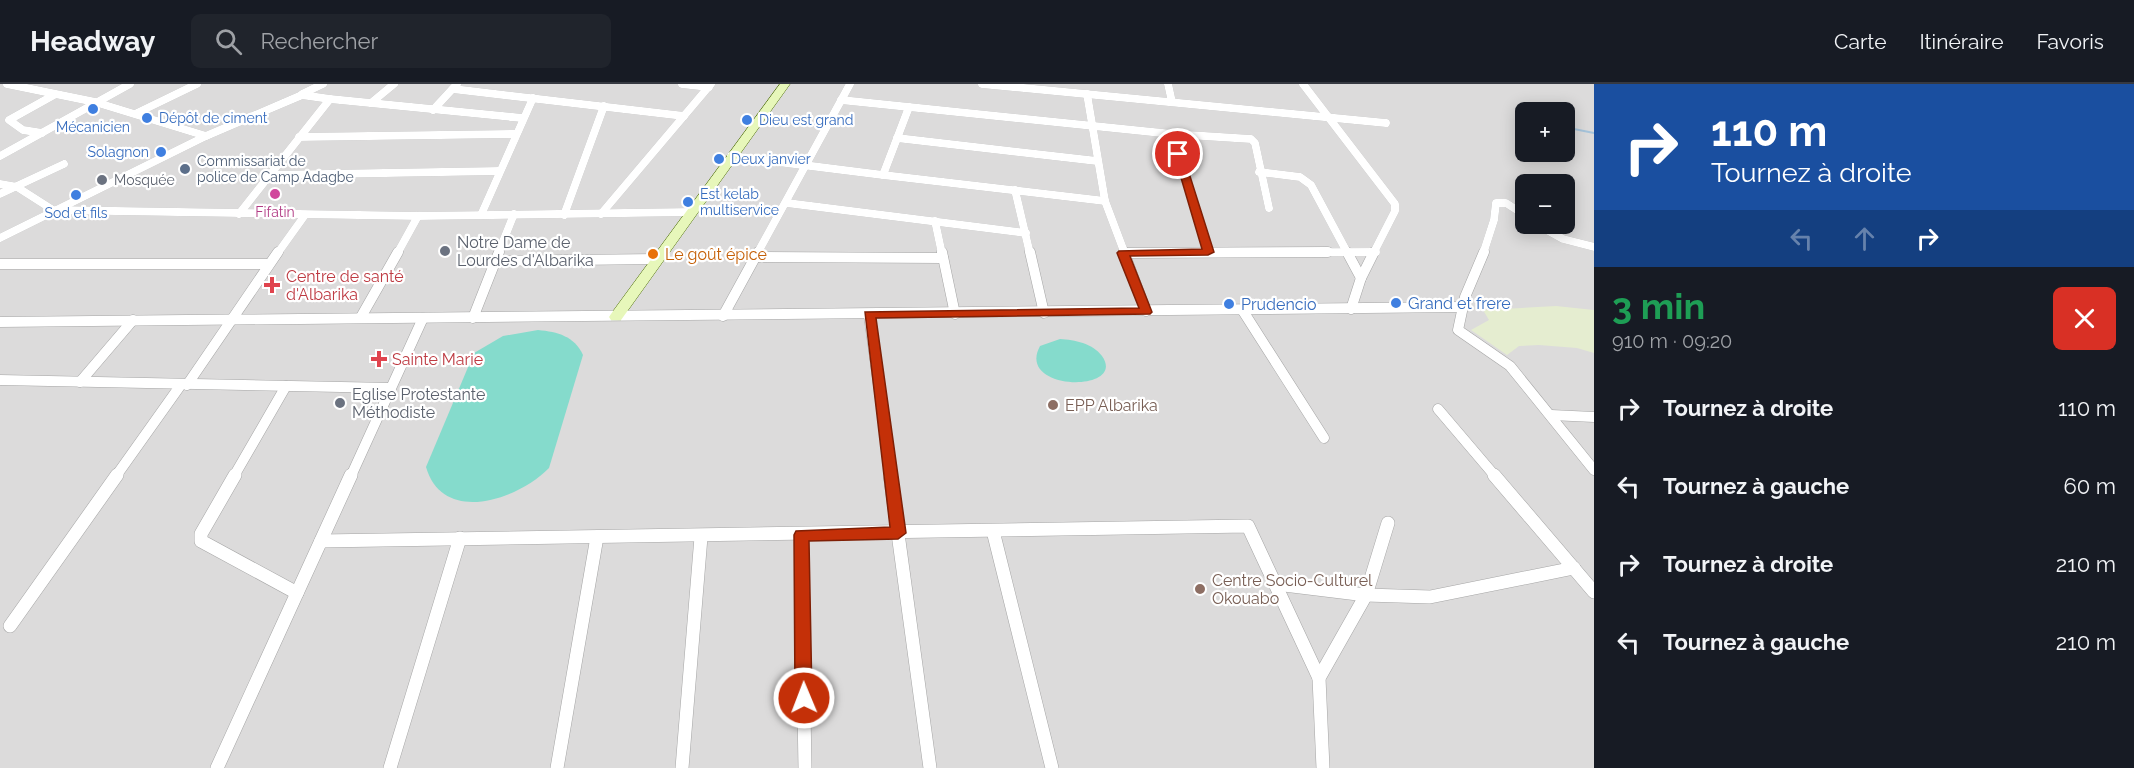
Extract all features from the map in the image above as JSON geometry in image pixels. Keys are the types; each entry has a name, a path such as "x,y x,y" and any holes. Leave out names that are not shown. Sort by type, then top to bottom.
{"street":[{"path":"7,84 95,102 206,136"},
{"path":"0,156 129,84"},
{"path":"136,113 197,84"},
{"path":"0,238 206,136 323,84"},
{"path":"371,104 394,84"},
{"path":"682,84 710,85"},
{"path":"616,317 785,84"},
{"path":"723,316 850,84"},
{"path":"982,84 1386,123"},
{"path":"1168,84 1172,102"},
{"path":"1298,84 1303,84 1395,204 1395,211 1361,278 1352,309"},
{"path":"601,214 710,85"},
{"path":"433,110 455,86 684,116"},
{"path":"42,133 23,130 9,120 54,94"},
{"path":"302,94 371,104 522,118"},
{"path":"1087,94 1105,201 1146,312"},
{"path":"481,214 522,118 533,98"},
{"path":"239,213 330,99"},
{"path":"841,100 1172,134 1251,139 1255,143 1259,172 1269,208"},
{"path":"564,215 604,106"},
{"path":"883,175 909,107"},
{"path":"299,136 515,134"},
{"path":"1172,134 1208,252"},
{"path":"897,138 1097,161"},
{"path":"731,156 1105,201"},
{"path":"0,194 64,164"},
{"path":"270,175 500,171"},
{"path":"1259,172 1305,179 1311,185 1361,278"},
{"path":"0,184 17,187 53,210 418,216 691,212"},
{"path":"1015,190 1044,313"},
{"path":"1515,209 1506,203 1496,202 1495,225 1460,308 1458,330 1504,360 1594,470"},
{"path":"786,203 1026,233"},
{"path":"473,318 514,214"},
{"path":"10,626 305,215"},
{"path":"361,317 418,216"},
{"path":"934,221 955,314"},
{"path":"1554,234 1563,239 1594,247"},
{"path":"1123,253 1376,252"},
{"path":"754,257 942,258"},
{"path":"495,261 657,259"},
{"path":"0,264 269,264"},
{"path":"0,322 1460,308"},
{"path":"1243,311 1324,438"},
{"path":"869,315 930,768"},
{"path":"217,768 423,318"},
{"path":"80,382 133,320"},
{"path":"0,381 391,388"},
{"path":"286,386 201,534 201,541 297,592"},
{"path":"1438,409 1594,592"},
{"path":"1551,415 1594,417"},
{"path":"1319,678 1366,595 1388,523"},
{"path":"321,541 701,537 1248,526 1319,678 1323,768"},
{"path":"993,531 1052,768"},
{"path":"801,535 805,768"},
{"path":"557,768 597,537"},
{"path":"682,768 701,537"},
{"path":"390,768 460,538"},
{"path":"1276,584 1366,595 1430,597 1574,568"}],"shaded area":[{"path":"0,84 1594,84 1594,768 0,768"},
{"path":"538,330 565,336 575,343 583,355 549,468 520,489 501,497 483,501 464,501 448,496 435,485 426,467 474,353 503,336"},
{"path":"1060,339 1083,343 1098,352 1106,368 1100,377 1071,382 1055,379 1043,372 1037,361 1040,346"}],"green space":[{"path":"1556,306 1594,310 1594,353 1577,348 1539,345 1519,346 1507,355 1471,330 1489,320 1483,310"}],"waterway":[{"path":"1575,129 1594,133"}],"place":[{"name":"Mécanicien","path":"93,109"},
{"name":"Dépôt de ciment","path":"147,118"},
{"name":"Dieu est grand","path":"747,120"},
{"name":"Solagnon","path":"161,152"},
{"name":"Deux janvier","path":"719,159"},
{"name":"Commissariat de police de Camp Adagbe","path":"185,169"},
{"name":"Mosquée","path":"102,180"},
{"name":"Fifatin","path":"275,194"},
{"name":"Sod et fils","path":"76,195"},
{"name":"Est kelab multiservice","path":"688,202"},
{"name":"Notre Dame de Lourdes d'Albarika","path":"445,251"},
{"name":"Le goût épice","path":"653,254"},
{"name":"Centre de santé d'Albarika","path":"272,285"},
{"name":"Grand et frere","path":"1396,303"},
{"name":"Prudencio","path":"1229,304"},
{"name":"Sainte Marie","path":"379,359"},
{"name":"Eglise Protestante Méthodiste","path":"340,403"},
{"name":"EPP Albarika","path":"1053,405"},
{"name":"Centre Socio-Culturel Okouabo","path":"1200,589"}],"route":[{"path":"804,698 801,535 898,533 869,315 1146,312 1123,253 1208,252 1178,154"}]}
